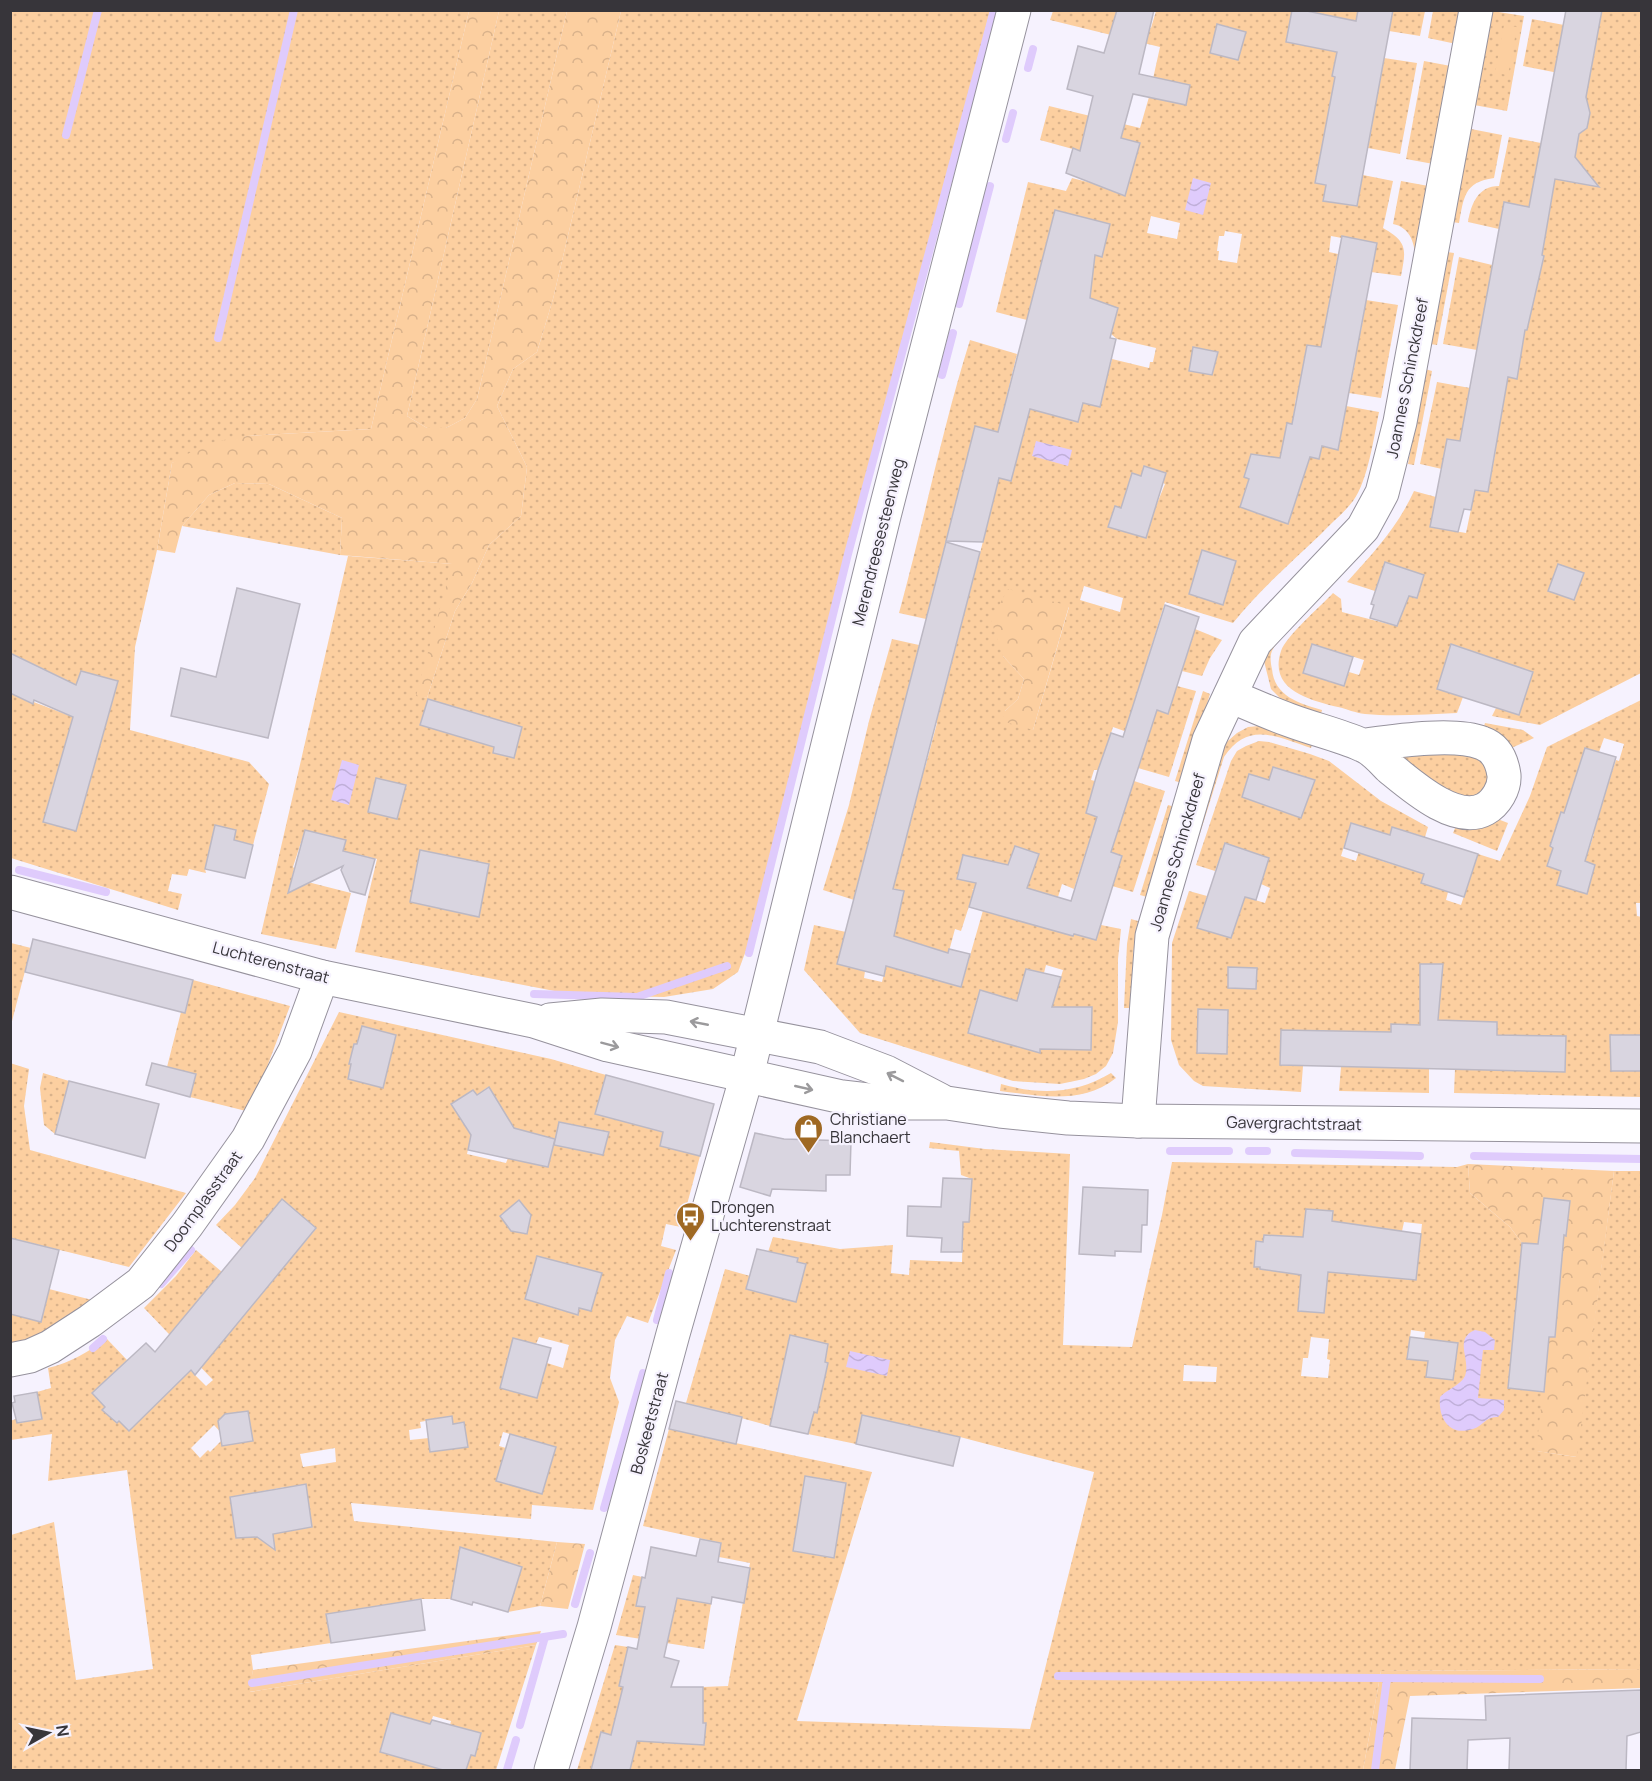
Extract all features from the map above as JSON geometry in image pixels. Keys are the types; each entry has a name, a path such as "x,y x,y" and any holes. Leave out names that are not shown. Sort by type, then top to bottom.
{"street":[{"name":"Merendreesesteenweg","path":"747,1075 884,516 1014,10"},
{"name":"Joannes Schinckdreef","path":"1138,1121 1152,936 1209,740 1255,642 1363,528 1382,493 1400,422 1476,10"},
{"path":"1230,696 1287,720 1365,745"},
{"name":"Luchterenstraat","path":"10,892 322,977 534,1021 608,1045 747,1075"},
{"name":"Doornplasstraat","path":"10,1360 30,1356 50,1347 141,1283 188,1225 248,1139 295,1051 322,977"},
{"name":"Luchterenstraat","path":"534,1021 602,1015 666,1017 757,1034"},
{"name":"Gavergrachtstraat","path":"757,1034 820,1047 886,1072 947,1103"},
{"name":"Gavergrachtstraat","path":"747,1075 842,1097 894,1102 947,1103 1068,1118 1138,1121 1641,1126"},
{"name":"Boskeetstraat","path":"551,1770 594,1628 673,1334 747,1075"}],"green space":[{"path":"11,11 469,11 371,429 247,436 172,463 157,550 135,647 130,730 249,762 269,784 253,845 234,840 215,825 206,873 189,869 187,876 172,874 168,891 182,894 178,910 11,858 10,693 73,717 43,822 76,831 117,682 76,685 11,653"},
{"path":"469,11 499,11 407,416 427,428 446,428 465,418 477,399 567,11 621,11 553,299 537,352 513,369 497,406 527,467 521,516 489,545 472,583 455,611 427,698 416,696 452,564 340,555 342,518 269,484 235,483 209,495 182,526 175,553 157,550 172,463 205,444 247,436 371,429"},
{"path":"499,11 567,11 477,399 465,418 446,428 427,428 407,416"},
{"path":"621,11 990,11 751,937 738,972 713,989 664,997 575,995 355,952 377,859 343,851 305,830 293,867 292,878 351,893 336,949 261,934 348,556 453,564 417,695 427,698 455,611 472,583 489,545 521,516 527,467 497,406 513,369 537,352 553,299"},
{"path":"1053,11 1117,11 1115,19 1151,28 1156,11 1292,11 1287,42 1313,47 1302,11 1358,11 1353,37 1341,35 1332,76 1378,87 1384,58 1417,63 1400,154 1368,148 1373,120 1320,155 1315,183 1326,185 1323,201 1356,206 1363,175 1393,181 1383,228 1401,242 1404,260 1401,276 1371,272 1376,243 1331,236 1329,252 1338,254 1325,325 1361,331 1366,300 1398,305 1381,398 1349,393 1355,363 1306,354 1298,398 1296,398 1288,454 1319,459 1322,446 1338,450 1346,406 1379,412 1363,482 1346,510 1264,588 1233,623 1165,602 1134,703 1168,714 1177,686 1196,691 1169,777 1138,768 1147,739 1113,727 1099,770 1094,770 1091,780 1095,781 1086,813 1120,823 1134,781 1165,791 1133,892 1112,886 1122,856 1088,845 1074,889 1062,884 1058,897 1062,930 1096,940 1101,925 1121,929 1118,959 1118,1022 1113,1053 1106,1066 1096,1074 1060,1084 1013,1081 860,1033 804,970 814,925 846,932 837,964 865,971 864,978 882,982 904,891 860,880 854,900 823,890 849,805 892,639 919,645 912,678 946,685 968,599 933,590 926,619 899,613 970,340 1017,354 1006,399 1061,413 1060,417 1077,422 1083,403 1106,381 1112,359 1149,368 1150,362 1153,362 1156,348 1117,339 1111,334 1118,308 1090,298 1090,292 1037,278 1027,320 996,312 1028,182 1066,191 1072,178 1126,192 1140,143 1086,128 1080,151 1040,140 1049,106 1140,128 1160,47 1050,20","holes":["1217,25 1246,32 1238,60 1210,52","1151,216 1180,223 1177,239 1147,233","1225,231 1242,234 1237,263 1218,260 1219,251 1217,251 1219,236 1224,236","975,426 1008,434 1011,480 964,472","1251,454 1299,461 1302,481 1288,524 1240,507 1249,479 1244,477","1144,466 1166,473 1163,483 1165,484 1154,511 1123,501 1132,474 1141,476","1115,506 1152,518 1146,538 1109,527","954,508 991,510 978,561 943,553","1202,550 1236,561 1223,604 1190,594","1084,586 1123,598 1120,612 1080,600","1069,607 1033,730 1005,711 1018,699 1024,679 1003,656","902,714 937,723 925,768 890,759","880,796 915,805 903,850 868,841","1015,846 1039,854 1033,872 1009,863","972,889 988,893 961,987 941,981 955,929 961,931 974,891","917,943 944,952 936,980 923,977 929,956 914,951","1046,965 1063,970 1053,1004 1020,994 1026,969 1044,973","994,994 1018,1001 1012,1045 968,1033 977,999 991,1003","1049,1007 1092,1007 1091,1050 1048,1049"]},
{"path":"1393,11 1425,11 1420,36 1389,31"},
{"path":"1433,11 1467,11 1461,45 1428,38"},
{"path":"1492,11 1524,16 1507,111 1474,105"},
{"path":"1602,11 1641,11 1641,673 1540,725 1492,716 1496,708 1519,715 1533,672 1452,644 1463,697 1457,713 1365,714 1315,701 1294,691 1280,675 1281,651 1290,637 1333,593 1341,599 1342,612 1396,626 1409,596 1417,598 1424,575 1385,563 1375,591 1347,582 1376,550 1414,491 1436,497 1431,527 1466,533 1475,490 1488,492 1496,449 1448,439 1442,469 1420,464 1437,382 1470,388 1501,416 1509,372 1518,373 1524,334 1482,322 1477,350 1443,344 1459,257 1492,265 1488,290 1515,294 1514,305 1532,309 1544,256 1542,255 1539,209 1504,202 1499,229 1468,222 1477,197 1486,189 1499,186 1509,137 1541,143 1535,175 1580,184 1584,180 1573,165 1580,129 1587,128 1589,109 1584,108 1579,77 1523,66 1532,19 1564,25","holes":["1312,644 1364,660 1359,675 1349,672 1344,685 1303,673"]},
{"path":"1504,25 1517,27 1508,75 1495,73"},
{"path":"1424,61 1456,67 1439,165 1406,159"},
{"path":"1471,129 1502,135 1494,178 1471,187 1464,198 1459,223 1452,222"},
{"path":"1401,181 1434,187 1415,257 1410,236 1403,228 1393,224"},
{"path":"1447,252 1454,253 1437,345 1430,344"},
{"path":"1425,369 1432,371 1414,465 1408,464"},
{"path":"235,483 269,484 342,518 340,555 182,526 209,495"},
{"path":"1008,589 1069,606 1033,730 1002,721 1005,711 1018,699 1024,679 1003,656 991,620"},
{"path":"1319,589 1327,591 1279,640 1271,654 1271,666 1274,678 1283,692 1297,702 1322,710 1320,717 1283,701 1271,689 1264,661 1271,638"},
{"path":"1195,629 1222,640 1202,676 1182,671"},
{"path":"1203,691 1210,694 1182,783 1175,781"},
{"path":"1641,700 1642,903 1636,903 1637,916 1642,917 1641,1035 1610,1035 1611,1070 1641,1071 1641,1097 1454,1093 1455,1069 1497,1043 1497,1022 1445,1021 1399,1068 1429,1068 1429,1093 1339,1091 1341,1067 1369,1067 1369,1032 1281,1030 1280,1065 1303,1066 1301,1092 1203,1086 1194,1081 1179,1065 1171,1040 1172,943 1189,891 1207,896 1197,928 1231,938 1245,897 1265,903 1270,888 1261,884 1268,858 1225,843 1215,871 1196,865 1231,761 1237,751 1259,741 1269,742 1329,761 1381,801 1428,827 1425,837 1392,827 1382,861 1424,874 1421,883 1448,892 1446,900 1461,905 1478,854 1500,861 1530,796 1547,747","holes":["1604,738 1624,744 1603,799 1572,789 1585,748 1599,752","1274,767 1314,780 1301,818 1242,797 1249,774 1269,780","1561,812 1593,823 1590,832 1594,834 1585,861 1587,893 1557,885 1561,871 1547,866 1553,848 1550,846","1351,824 1366,828 1356,861 1341,856","1228,967 1257,968 1256,989 1228,988","1199,1009 1228,1010 1227,1053 1197,1053","1518,1035 1566,1036 1565,1071 1518,1071"]},
{"path":"1485,723 1523,730 1534,738 1509,749 1483,730"},
{"path":"1259,726 1313,741 1311,748 1264,734 1243,738 1233,746 1224,757 1190,865 1221,747 1237,733 1248,727"},
{"path":"1403,752 1473,753 1491,763 1485,798 1457,799 1402,759"},
{"path":"1168,805 1175,807 1147,897 1140,895"},
{"path":"1495,818 1508,823 1497,851 1453,833 1457,824"},
{"path":"1131,919 1138,921 1133,954 1133,1008 1124,1008 1127,944"},
{"path":"10,943 31,948 11,1025"},
{"path":"193,980 290,1006 250,1112 190,1097 196,1074 167,1067 181,1012 185,1012"},
{"path":"339,1012 551,1059 606,1075 598,1106 638,1117 637,1125 663,1132 660,1146 700,1156 681,1227 666,1224 661,1246 676,1250 648,1323 627,1316 615,1340 610,1378 619,1402 593,1510 532,1505 531,1519 351,1503 354,1521 557,1542 540,1606 508,1612 521,1567 460,1547 451,1599 421,1599 326,1614 331,1643 251,1655 253,1670 250,1692 536,1645 496,1770 466,1770 471,1755 450,1725 451,1721 433,1716 426,1737 430,1760 428,1766 443,1770 11,1770 11,1535 54,1522 76,1680 153,1669 127,1470 48,1481 52,1434 11,1440 10,1421 16,1419 18,1423 41,1419 37,1392 51,1388 48,1368 72,1360 107,1339 127,1360 92,1393 105,1407 103,1410 129,1430 187,1374 189,1369 206,1386 213,1380 144,1308 176,1276 196,1250 222,1272 272,1281 316,1229 282,1200 242,1248 216,1225 235,1205 255,1178","holes":["362,1026 396,1035 383,1087 348,1079 354,1044 357,1044","488,1087 514,1128 555,1139 548,1167 508,1158 506,1163 467,1154 471,1135 452,1104 473,1091 477,1095","519,1200 531,1215 527,1234 511,1231 500,1216","537,1256 602,1273 565,1304 563,1311 525,1299","539,1337 569,1345 563,1368 547,1363 537,1398 500,1388 513,1339 536,1344","441,1418 443,1425 464,1422 429,1438 410,1440 409,1430 421,1428 420,1422","214,1425 225,1437 210,1452 208,1450 200,1458 191,1448","503,1432 556,1447 542,1494 496,1481 506,1448 499,1446","335,1448 336,1462 303,1467 300,1454","306,1486 312,1527 236,1538 230,1497 285,1487 286,1489"]},
{"path":"10,1063 29,1069 24,1106 30,1150 186,1193 129,1267 11,1238"},
{"path":"43,1073 69,1081 55,1134 44,1125 40,1088"},
{"path":"1111,1073 1116,1078 1103,1087 1075,1095 1045,1096 1000,1091 1001,1084 1029,1090 1071,1089"},
{"path":"930,1142 985,1149 1070,1154 1063,1345 1132,1347 1172,1162 1457,1167 1468,1164 1470,1193 1510,1227 1522,1243 1508,1388 1544,1392 1537,1451 1576,1457 1614,1171 1641,1171 1641,1669 1381,1671 1363,1770 630,1770 637,1742 601,1732 591,1770 577,1770 615,1645 628,1647 619,1686 623,1687 618,1708 703,1711 703,1687 728,1686 750,1563 719,1557 721,1543 643,1526 669,1429 872,1472 797,1721 1030,1729 1094,1472 960,1437 862,1415 856,1444 808,1434 814,1412 817,1413 828,1363 825,1362 828,1345 790,1335 770,1426 686,1403 725,1269 750,1276 746,1289 796,1302 806,1264 797,1262 798,1258 768,1252 773,1237 840,1249 893,1245 891,1273 909,1275 910,1260 962,1262 963,1222 969,1222 972,1179 961,1175 959,1151 929,1148","holes":["1306,1209 1333,1211 1324,1313 1298,1311 1300,1289 1306,1276 1261,1269 1257,1241 1263,1242 1264,1235 1306,1237","1404,1222 1422,1224 1416,1280 1360,1275 1402,1231","1411,1330 1425,1332 1421,1360 1407,1358","1311,1337 1329,1339 1328,1378 1301,1376 1303,1358 1308,1358","1431,1340 1458,1344 1453,1380 1427,1377","1184,1365 1217,1367 1216,1382 1183,1381","805,1476 846,1483 833,1558 793,1551"]},
{"path":"1468,1164 1614,1171 1577,1457 1536,1451 1549,1337 1555,1337 1560,1246 1522,1243 1510,1227 1470,1193"},
{"path":"49,1289 96,1301 45,1333 11,1344 10,1314 41,1322"},
{"path":"557,1542 585,1544 568,1609 540,1606"},
{"path":"633,1575 642,1577 637,1605 677,1598 711,1604 704,1649 616,1635"},
{"path":"541,1631 536,1645 249,1692 253,1670"},
{"path":"1641,1669 1641,1688 1410,1696 1395,1770 1363,1770 1381,1671"}],"water":[{"path":"1193,178 1211,183 1203,215 1185,210"},
{"path":"1036,441 1072,450 1068,466 1032,456"},
{"path":"342,760 359,765 349,805 331,800"},
{"path":"1475,1330 1485,1332 1495,1340 1494,1350 1483,1350 1478,1398 1504,1400 1504,1410 1498,1417 1490,1418 1476,1428 1465,1431 1457,1430 1451,1428 1443,1418 1440,1397 1465,1376 1465,1339"},
{"path":"850,1351 890,1360 887,1376 846,1367"}],"building":[{"path":"1117,10 1154,10 1139,74 1190,85 1186,105 1133,94 1121,138 1140,143 1125,196 1066,173 1073,148 1080,151 1093,96 1067,89 1078,46 1104,53"},
{"path":"1292,10 1356,21 1358,10 1393,10 1357,206 1323,201 1326,185 1315,183 1335,77 1332,76 1337,52 1286,42"},
{"path":"1566,10 1602,10 1586,97 1590,113 1587,128 1579,134 1575,157 1599,187 1555,179 1542,255 1544,256 1527,330 1525,330 1517,379 1508,377 1488,492 1475,490 1471,510 1464,509 1458,532 1430,527 1447,439 1460,441 1504,202 1529,207"},
{"path":"1217,24 1246,32 1238,60 1210,53"},
{"path":"1055,210 1110,224 1102,257 1095,255 1090,298 1118,308 1110,338 1116,339 1100,407 1083,403 1078,422 1030,409 1011,481 999,478 983,542 946,541 975,426 998,432"},
{"path":"1342,236 1377,243 1338,450 1322,446 1319,459 1310,457 1288,524 1240,507 1249,479 1244,477 1251,454 1280,458 1287,423 1292,424 1307,345 1321,347"},
{"path":"1193,347 1218,352 1212,375 1189,371"},
{"path":"1144,466 1166,473 1146,538 1108,527 1115,506 1121,508 1132,473 1141,476"},
{"path":"946,542 980,552 893,889 904,891 894,936 948,953 949,949 970,954 961,987 886,966 884,976 837,964"},
{"path":"1202,550 1236,561 1223,605 1189,594"},
{"path":"1385,562 1424,575 1417,598 1409,596 1397,626 1370,618 1374,605 1371,604"},
{"path":"1558,564 1584,573 1574,600 1548,591"},
{"path":"237,588 300,604 268,738 171,716 181,668 216,677"},
{"path":"1165,605 1199,617 1168,714 1157,710 1111,852 1122,856 1096,940 1074,934 1073,936 969,907 976,883 957,879 963,855 1008,865 1015,846 1039,854 1027,888 1071,901 1097,817 1086,813 1098,770 1111,733 1123,737"},
{"path":"1312,644 1353,657 1344,686 1303,673"},
{"path":"1451,644 1533,672 1519,715 1437,689"},
{"path":"10,653 76,685 81,671 118,681 76,831 43,822 73,717 34,700 33,704 10,693"},
{"path":"428,699 522,727 514,758 493,753 494,747 420,725"},
{"path":"1585,748 1616,757 1585,861 1595,865 1587,894 1557,885 1561,871 1547,866 1553,848 1550,846 1561,812 1564,813"},
{"path":"1273,767 1315,780 1301,818 1242,797 1249,774 1269,780"},
{"path":"376,778 406,785 397,819 368,812"},
{"path":"1351,823 1390,835 1392,827 1478,854 1464,897 1421,883 1424,874 1344,848"},
{"path":"215,825 236,830 234,840 253,845 245,878 205,869"},
{"path":"305,830 346,840 343,851 375,859 365,895 350,891 341,870 343,866 288,893"},
{"path":"1225,843 1269,858 1256,900 1245,897 1231,938 1197,928"},
{"path":"420,850 489,864 479,917 410,902"},
{"path":"33,939 193,980 185,1013 25,972"},
{"path":"1420,964 1443,964 1438,1020 1497,1022 1497,1035 1566,1036 1565,1072 1280,1065 1281,1030 1391,1032 1391,1024 1420,1025"},
{"path":"1228,967 1257,968 1256,989 1228,988"},
{"path":"1026,969 1061,977 1052,1007 1092,1007 1091,1050 1040,1049 1040,1053 968,1033 980,990 1017,1001"},
{"path":"1198,1009 1228,1010 1227,1054 1197,1053"},
{"path":"362,1026 396,1035 383,1088 348,1079 354,1044 357,1044"},
{"path":"1610,1035 1641,1035 1641,1071 1611,1071"},
{"path":"152,1063 196,1074 190,1097 146,1085"},
{"path":"606,1075 714,1104 700,1156 660,1146 663,1132 595,1114"},
{"path":"69,1081 159,1104 145,1158 55,1134"},
{"path":"489,1087 514,1128 555,1139 548,1167 468,1150 471,1135 451,1104 473,1090 477,1095"},
{"path":"559,1122 609,1132 603,1155 554,1145"},
{"path":"755,1133 784,1139 851,1141 850,1175 826,1175 826,1191 772,1189 770,1196 740,1187"},
{"path":"943,1178 972,1179 969,1222 963,1222 962,1252 941,1252 942,1238 907,1236 908,1206 941,1207"},
{"path":"1083,1187 1148,1190 1147,1225 1142,1225 1141,1252 1115,1251 1115,1256 1079,1254"},
{"path":"1544,1198 1570,1201 1566,1236 1564,1235 1555,1337 1549,1337 1544,1392 1508,1388 1522,1243 1538,1244"},
{"path":"282,1199 316,1228 195,1375 191,1370 129,1431 119,1421 117,1423 102,1410 105,1407 92,1393 146,1343 155,1352"},
{"path":"519,1200 531,1215 527,1234 511,1231 500,1216"},
{"path":"1306,1209 1333,1211 1332,1221 1421,1234 1416,1280 1328,1272 1324,1313 1298,1311 1301,1275 1254,1267 1256,1241 1263,1242 1264,1235 1303,1237"},
{"path":"10,1238 59,1250 41,1322 10,1314"},
{"path":"757,1249 798,1258 797,1262 806,1264 796,1302 746,1289"},
{"path":"537,1256 602,1273 591,1311 579,1308 578,1315 525,1299"},
{"path":"790,1335 828,1344 825,1362 828,1363 817,1413 814,1412 808,1434 770,1426"},
{"path":"1410,1337 1458,1343 1453,1380 1426,1377 1428,1361 1407,1359"},
{"path":"513,1338 551,1348 537,1398 500,1388"},
{"path":"37,1392 42,1419 17,1423 12,1403 15,1402 14,1396"},
{"path":"676,1401 742,1417 736,1444 669,1429"},
{"path":"248,1411 253,1441 222,1446 218,1421 225,1414"},
{"path":"862,1415 960,1437 953,1466 856,1444"},
{"path":"452,1416 453,1424 464,1422 468,1447 430,1452 426,1420"},
{"path":"510,1434 556,1447 542,1494 496,1481"},
{"path":"805,1476 846,1483 834,1558 793,1551"},
{"path":"306,1484 312,1527 273,1534 275,1550 257,1537 236,1538 230,1497"},
{"path":"700,1539 721,1543 718,1562 750,1568 744,1603 712,1597 711,1604 677,1598 664,1657 679,1661 671,1687 703,1687 703,1723 706,1723 704,1745 637,1741 630,1770 591,1770 601,1732 611,1735 623,1687 619,1686 628,1647 637,1649 645,1607 636,1606 642,1577 645,1578 651,1547 696,1556"},
{"path":"460,1547 522,1567 508,1612 473,1602 472,1605 451,1599"},
{"path":"421,1599 425,1630 331,1643 326,1614"},
{"path":"1641,1690 1641,1732 1627,1736 1626,1770 1509,1770 1510,1738 1468,1740 1467,1770 1410,1770 1412,1718 1486,1720 1485,1696"},
{"path":"391,1713 430,1724 432,1720 481,1733 475,1756 471,1755 466,1770 443,1770 380,1752"}],"waterway":[{"path":"66,135 98,10"},
{"path":"218,338 294,10"},
{"path":"749,953 848,554 994,10"},
{"path":"1028,68 1033,49"},
{"path":"1006,139 1013,113"},
{"path":"959,304 990,186"},
{"path":"942,375 953,333"},
{"path":"19,870 106,892"},
{"path":"534,994 637,997 727,966"},
{"path":"1170,1151 1229,1151"},
{"path":"1249,1151 1267,1151"},
{"path":"1295,1153 1420,1156"},
{"path":"1474,1156 1642,1159"},
{"path":"161,1284 191,1250"},
{"path":"657,1320 669,1273"},
{"path":"93,1348 103,1339"},
{"path":"604,1508 643,1373"},
{"path":"575,1604 590,1553"},
{"path":"252,1683 563,1634"},
{"path":"520,1725 545,1637"},
{"path":"1058,1676 1540,1679"},
{"path":"1375,1770 1387,1678"},
{"path":"507,1770 516,1740"}],"place":[{"name":"Christiane Blanchaert","path":"809,1154"},
{"name":"Drongen Luchterenstraat","path":"690,1242"}]}
